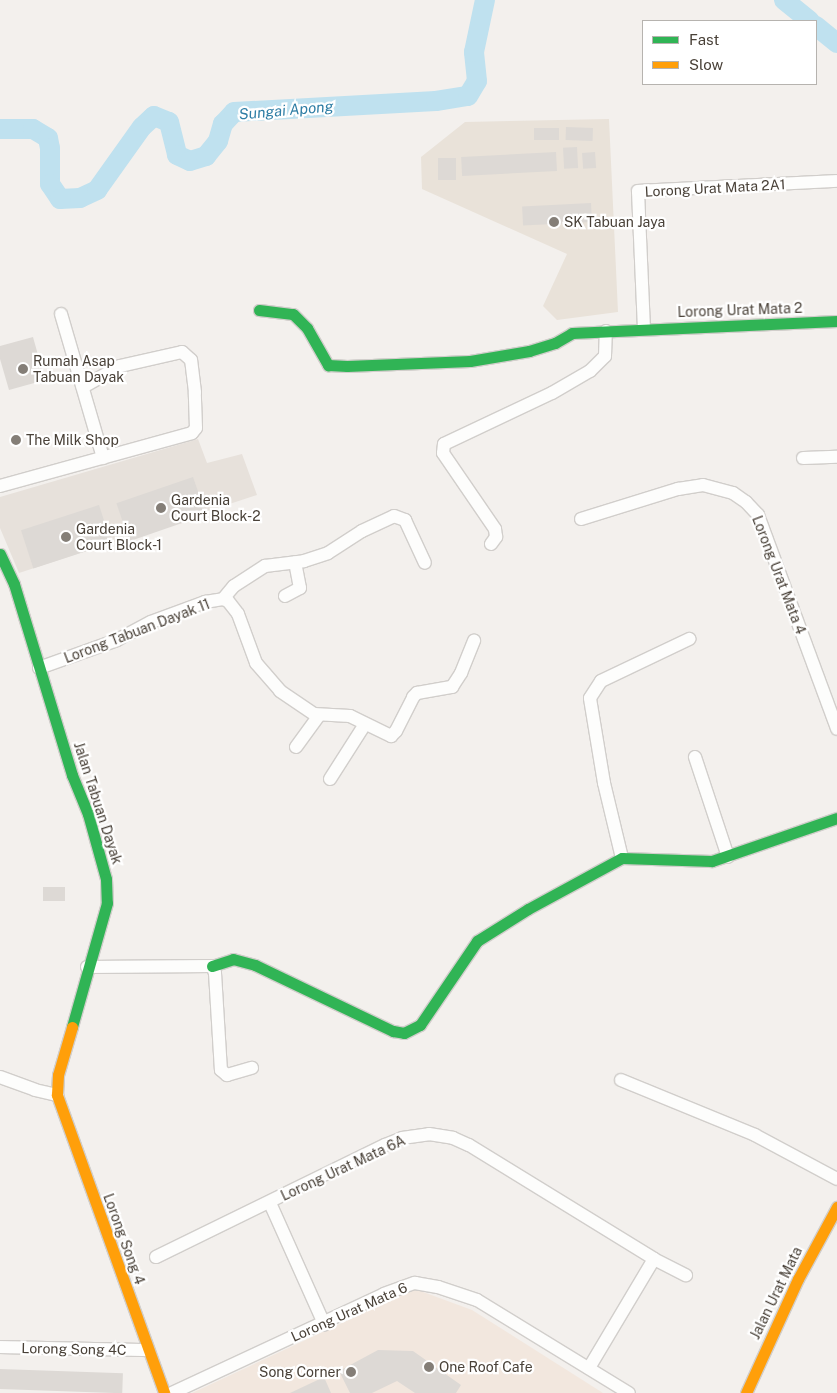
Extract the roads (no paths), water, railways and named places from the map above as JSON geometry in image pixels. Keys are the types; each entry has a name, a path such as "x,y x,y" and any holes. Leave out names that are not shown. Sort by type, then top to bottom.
{"street":[{"name":"Lorong Urat Mata 2A1","path":"644,329 638,191 837,181"},
{"name":"Lorong Urat Mata 2","path":"259,310 293,314 307,328 328,365 470,361 530,351 555,343 572,333 837,321"},
{"path":"60,314 103,458"},
{"path":"491,544 496,537 495,529 443,453 444,444 552,393 590,371 605,356 606,331"},
{"path":"0,486 192,433 196,428 196,397 191,360 182,352 120,366 105,377 83,387"},
{"path":"804,458 837,457"},
{"name":"Lorong Urat Mata 4","path":"580,519 678,488 703,486 733,493 746,502 758,514 837,728"},
{"path":"223,600 234,586 264,566 295,562 328,553 374,524 394,516 405,520 425,563"},
{"name":"Jalan Tabuan Dayak","path":"0,554 14,584 72,775 90,822 106,879 107,903 87,967 58,1075 58,1094"},
{"path":"285,596 300,588 295,562"},
{"name":"Lorong Tabuan Dayak 11","path":"39,668 116,640 151,622 205,602 223,600 228,601 238,614 256,663 265,676 280,691 314,714 350,716 385,736 394,734 413,697 417,693 452,687 457,681 474,641"},
{"path":"622,858 604,783 590,698 601,681 689,639"},
{"path":"296,747 319,715"},
{"path":"330,779 365,724"},
{"path":"695,757 728,858"},
{"path":"87,967 212,966 233,958 255,965 393,1031 404,1033 420,1025 470,948 491,932 528,909 622,858 697,862 728,858 837,818"},
{"path":"212,966 215,973 221,1070 227,1075 252,1068"},
{"path":"0,1078 35,1090 58,1094"},
{"path":"621,1080 755,1135 837,1179"},
{"name":"Lorong Song 4","path":"58,1094 164,1393"},
{"name":"Lorong Urat Mata 6A","path":"156,1257 402,1138 428,1134 441,1135 468,1145 654,1259 686,1275"},
{"path":"270,1203 324,1324"},
{"name":"Jalan Urat Mata","path":"746,1393 798,1279 837,1207"},
{"path":"589,1368 654,1259"},
{"name":"Lorong Urat Mata 6","path":"172,1393 398,1288 424,1283 460,1294 493,1309 629,1393"},
{"name":"Lorong Song 4C","path":"0,1347 148,1350"}],"waterway":[{"name":"Sungai Apong","path":"0,129 33,129 48,138 50,148 50,184 60,199 80,198 97,190 142,127 154,116 169,122 177,155 190,161 206,156 218,141 223,124 234,112 436,101 468,96 477,81 474,52 485,0"},
{"name":"Sungai Apong","path":"784,0 809,20"},
{"name":"Sungai Apong","path":"817,27 837,43"}],"place":[{"name":"SK Tabuan Jaya","path":"554,222"},
{"name":"Rumah Asap Tabuan Dayak","path":"23,369"},
{"name":"The Milk Shop","path":"16,440"},
{"name":"Gardenia Court Block-2","path":"161,508"},
{"name":"Gardenia Court Block-1","path":"66,537"},
{"name":"One Roof Cafe","path":"429,1367"},
{"name":"Song Corner","path":"351,1372"}]}
